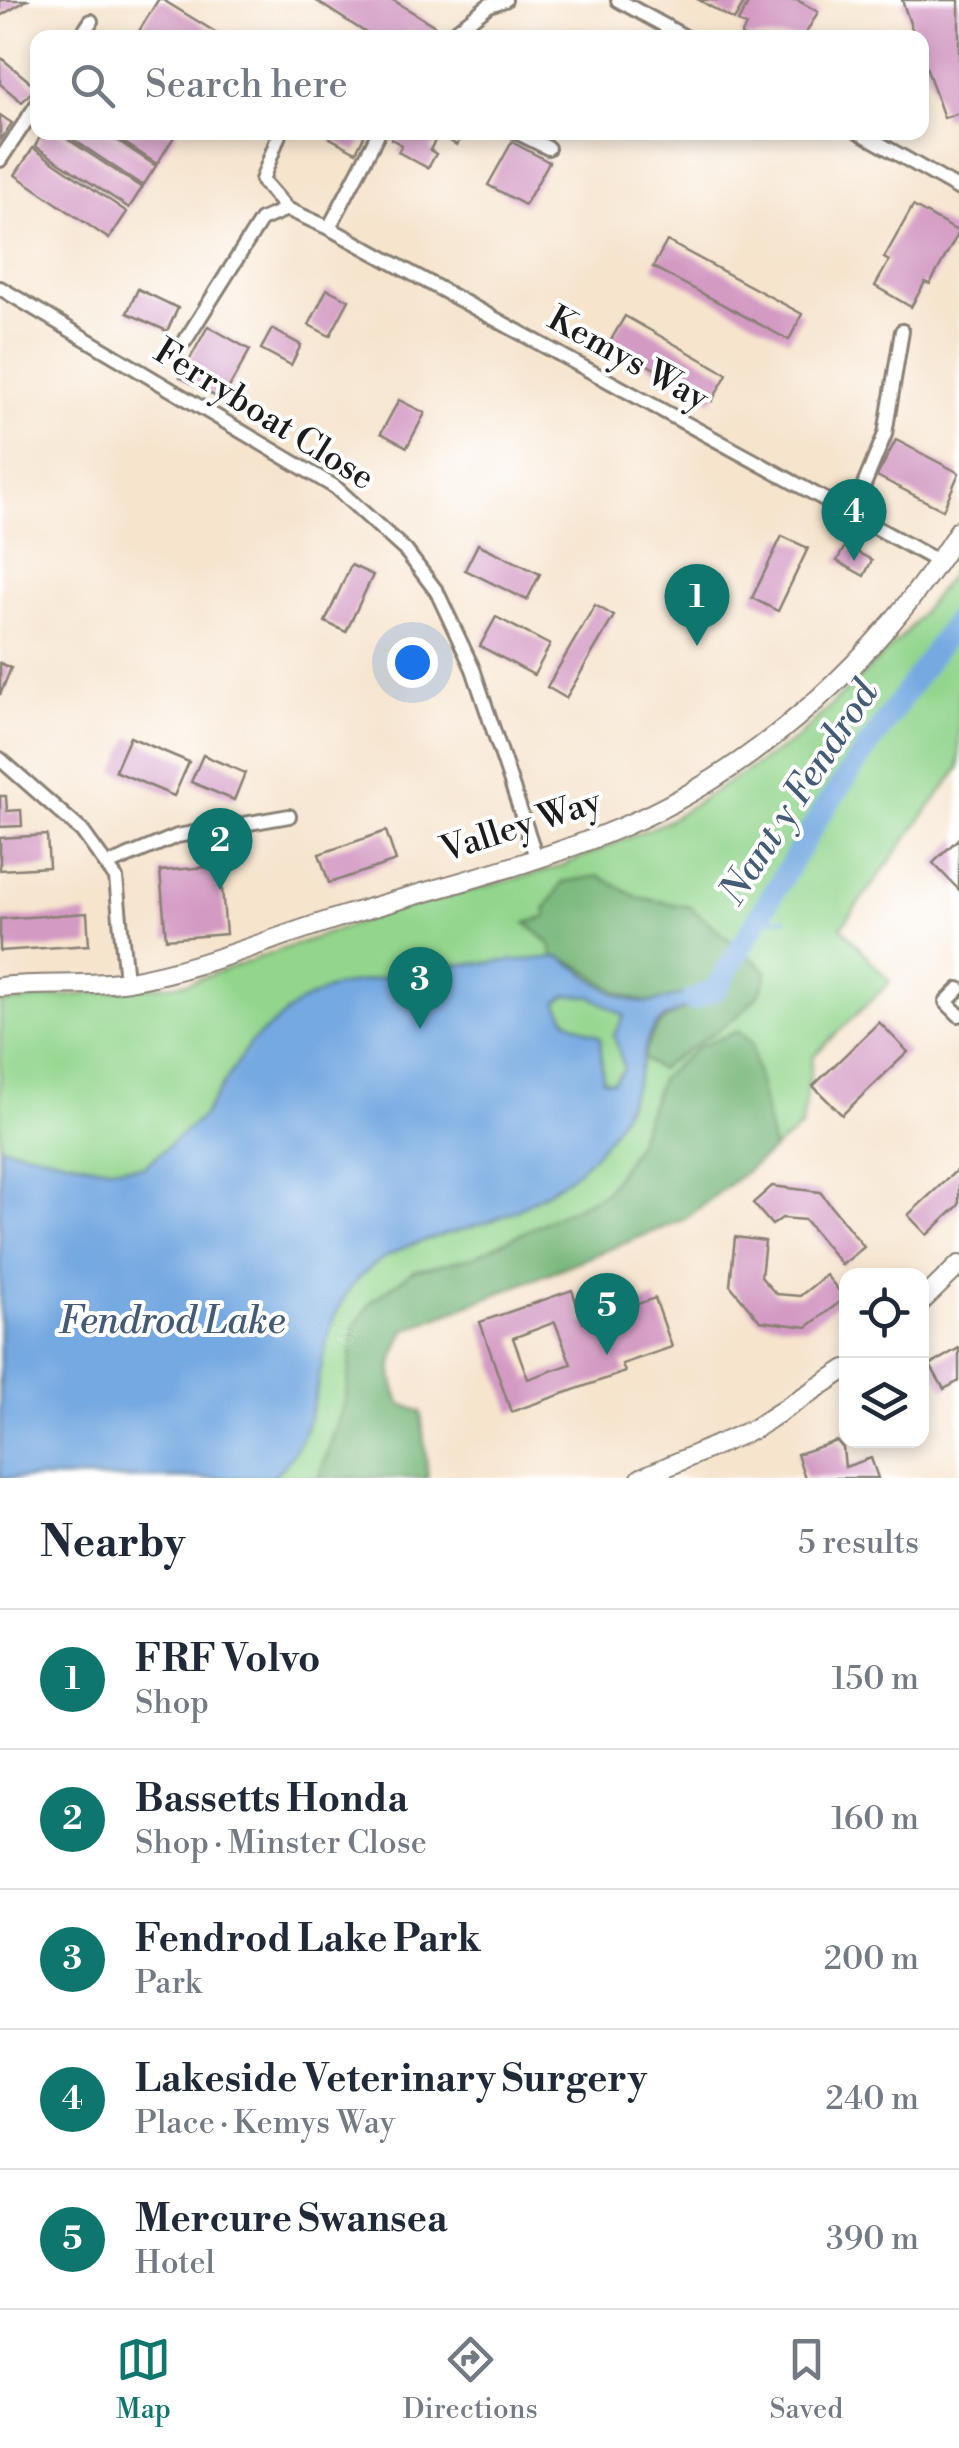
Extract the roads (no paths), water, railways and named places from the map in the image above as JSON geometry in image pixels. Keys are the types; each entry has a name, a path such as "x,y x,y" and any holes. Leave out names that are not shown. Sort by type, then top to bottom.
{"street":[{"path":"457,30 488,5 505,0"},
{"path":"618,0 672,30"},
{"path":"85,30 91,21"},
{"path":"0,160 30,115"},
{"path":"185,341 262,220 287,209 262,180 277,140"},
{"path":"330,228 375,140"},
{"path":"532,140 548,148"},
{"path":"873,140 959,189"},
{"name":"Kemys Way","path":"287,209 330,228 939,562"},
{"name":"Ferryboat Close","path":"0,288 335,487 406,552 437,592 474,669 536,860"},
{"path":"852,514 886,434 902,331"},
{"name":"Valley Way","path":"0,987 126,981 216,962 324,922 536,860 673,801 767,738 860,657 939,562 959,530"},
{"path":"0,759 82,831 116,878 126,981"},
{"path":"107,866 177,836 289,816"},
{"path":"959,989 946,1002 959,1015"},
{"path":"929,1294 959,1265"},
{"path":"640,1478 754,1429 839,1374"}],"water":[{"name":"Fendrod Lake","path":"560,957 629,999 654,1002 686,994 692,1006 665,1018 653,1029 624,1111 582,1167 543,1195 500,1218 397,1251 366,1271 352,1286 329,1333 302,1437 289,1459 270,1478 0,1478 0,1146 101,1167 144,1167 203,1116 250,1043 300,1002 333,987 441,966","holes":["567,995 592,997 624,1016 614,1035 624,1069 613,1082 603,1080 600,1037 567,1020 557,1002"]}],"waterway":[{"name":"Nant y Fendrod","path":"692,1000 716,989 818,818 959,616"},
{"path":"761,918 786,919"}],"place":[{"name":"Lakeside Veterinary Surgery","path":"854,561"},
{"name":"FRF Volvo","path":"697,646"},
{"name":"Bassetts Honda","path":"220,890"},
{"name":"Fendrod Lake Park","path":"420,1029"},
{"name":"Mercure Swansea","path":"607,1355"}]}
